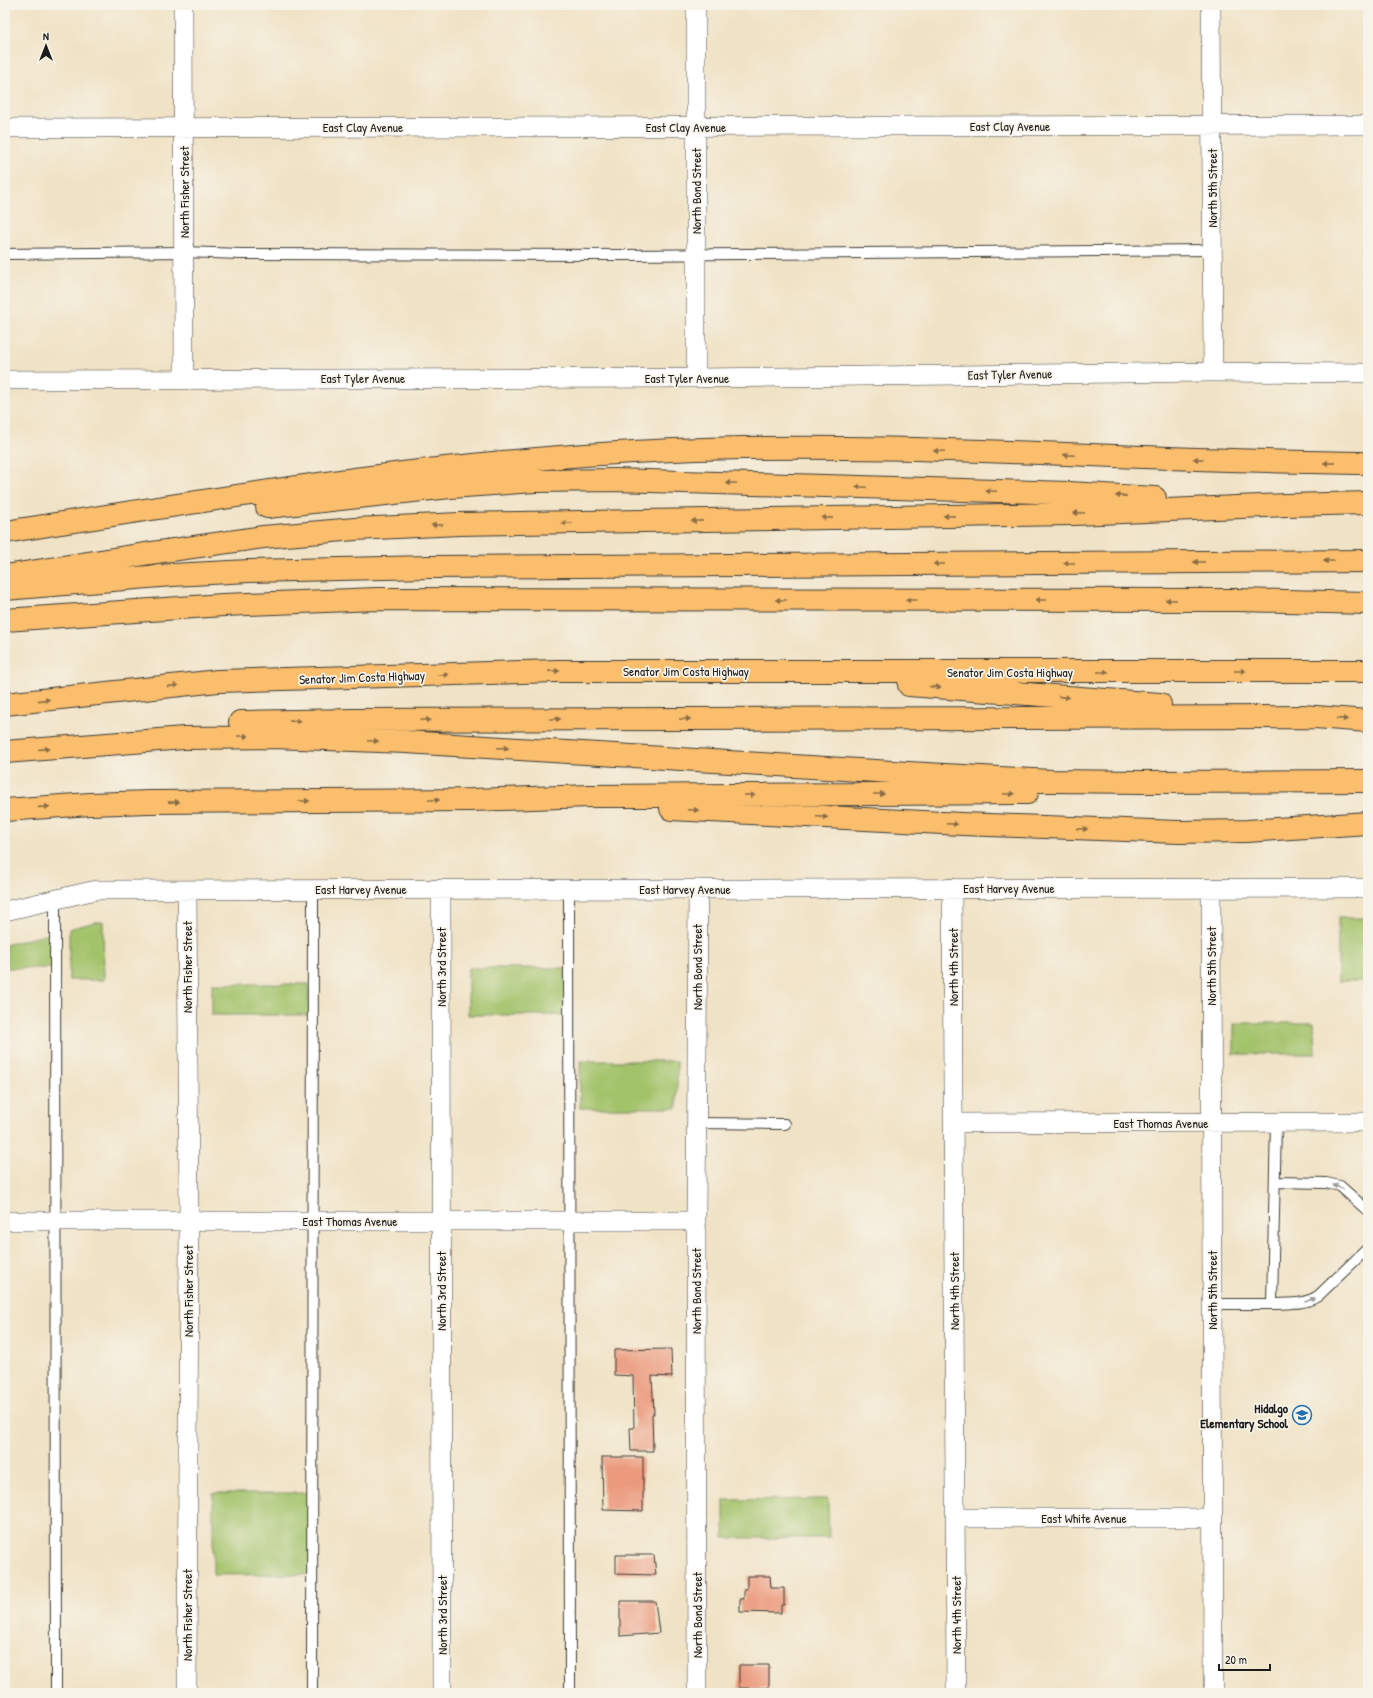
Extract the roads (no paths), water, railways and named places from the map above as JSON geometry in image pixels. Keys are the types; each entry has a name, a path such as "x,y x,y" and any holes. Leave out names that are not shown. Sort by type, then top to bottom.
{"highway":[{"path":"5,532 225,497 387,476 534,459 678,450 855,448 1368,463"},
{"path":"5,532 128,522 450,486 550,480 621,480 1068,493 1286,505"},
{"path":"5,576 263,537 355,529 459,524 1074,514 1368,503"},
{"path":"5,588 172,575 249,571 366,568 1368,561"},
{"path":"1238,600 1368,590"},
{"path":"5,620 223,605 377,600 1238,600 1368,603"},
{"name":"Senator Jim Costa Highway","path":"5,704 218,681 558,671 1368,671"},
{"path":"742,671 1368,721"},
{"path":"5,737 123,728 256,721 1317,717"},
{"path":"5,752 178,739 273,737 406,742 1044,780 1142,782 1368,782"},
{"path":"5,810 83,804 149,802 472,800 590,796 1238,792 1301,789 1368,782"},
{"path":"472,800 1108,830 1179,832 1247,831 1368,823"}],"street":[{"name":"North Fisher Street","path":"184,5 184,378"},
{"name":"North Bond Street","path":"696,5 696,378"},
{"name":"North 5th Street","path":"1211,5 1213,372"},
{"name":"East Clay Avenue","path":"5,128 1368,126"},
{"name":"East Tyler Avenue","path":"5,380 184,378 696,378 1213,372 1368,372"},
{"name":"North 4th Street","path":"952,888 956,1693"},
{"name":"North 5th Street","path":"1211,888 1214,1693"},
{"name":"East Harvey Avenue","path":"5,911 96,890 1368,888"},
{"name":"North 3rd Street","path":"441,889 442,1693"},
{"name":"North Bond Street","path":"697,1693 696,1123 698,889"},
{"name":"North Fisher Street","path":"187,890 189,1221 187,1693"},
{"name":"East Thomas Avenue","path":"953,1123 1368,1122"},
{"name":"East Thomas Avenue","path":"5,1221 696,1220"},
{"name":"East White Avenue","path":"955,1518 1213,1518"}],"lane":[{"path":"5,254 184,252 241,254 696,254 1212,250"},
{"path":"312,1693 313,889"},
{"path":"569,889 570,1693"},
{"path":"55,899 56,1693"},
{"path":"696,1123 785,1124"},
{"path":"1272,1304 1276,1123"},
{"path":"1275,1182 1326,1183 1340,1186 1368,1211"},
{"path":"1212,1304 1272,1304 1310,1302 1368,1248"}],"place":[{"name":"Hidalgo Elementary School","path":"1302,1415"}]}
